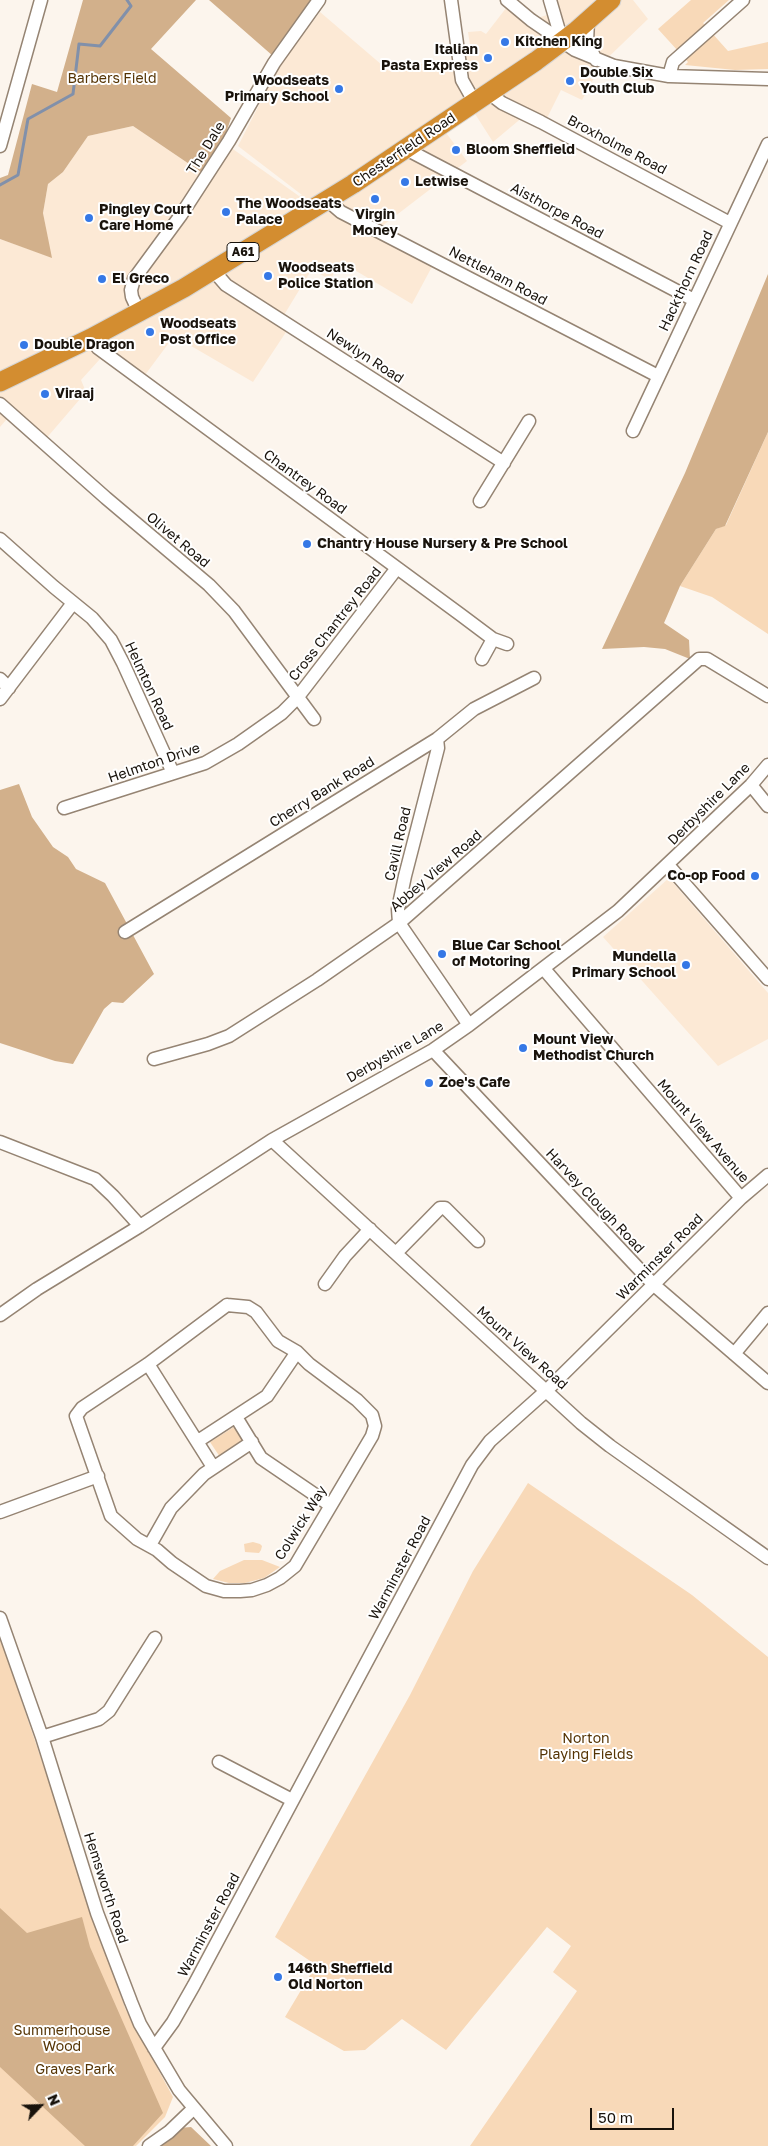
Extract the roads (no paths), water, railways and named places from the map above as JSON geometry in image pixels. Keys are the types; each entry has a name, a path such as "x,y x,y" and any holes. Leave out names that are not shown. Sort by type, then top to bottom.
{"highway":[{"name":"Chesterfield Road","path":"0,382 140,312 327,200 482,98 562,41 611,0"}],"street":[{"path":"0,146 41,0"},
{"name":"The Dale","path":"140,312 132,297 131,290 134,279 181,214 229,141 274,63 319,0"},
{"path":"451,0 462,80 482,98"},
{"path":"507,0 531,20 575,50 596,60 622,68 669,76 742,80 768,79"},
{"path":"669,76 672,63 743,0"},
{"path":"531,20 545,17 550,4"},
{"path":"550,4 562,41"},
{"path":"588,20 587,42 596,60"},
{"name":"Broxholme Road","path":"482,98 502,103 541,122 730,223"},
{"name":"Hackthorn Road","path":"633,431 768,144"},
{"name":"Aisthorpe Road","path":"406,149 694,300"},
{"name":"Nettleham Road","path":"327,200 341,212 658,376"},
{"name":"Newlyn Road","path":"213,270 226,285 504,463"},
{"name":"Chantrey Road","path":"91,338 98,348 493,639 507,644"},
{"name":"Olivet Road","path":"0,404 106,498 209,585 234,611 314,720"},
{"path":"480,501 529,421"},
{"name":"Helmton Road","path":"0,539 92,618 110,640 123,663 172,773"},
{"name":"Cross Chantrey Road","path":"297,698 397,568"},
{"path":"0,699 4,683 73,603"},
{"path":"482,659 493,639"},
{"name":"Abbey View Road","path":"154,1059 229,1036 317,980 399,923 700,659 707,659 768,696"},
{"name":"Cherry Bank Road","path":"125,932 437,739 474,709 534,678"},
{"name":"Helmton Drive","path":"64,808 206,763 238,744 282,713 297,698"},
{"name":"Cavill Road","path":"399,923 398,909 438,748 437,739"},
{"name":"Derbyshire Lane","path":"0,1315 36,1289 140,1226 272,1140 433,1050 469,1025 618,910 751,786 768,765"},
{"path":"751,786 768,806"},
{"path":"668,865 768,979"},
{"path":"399,923 469,1025"},
{"name":"Mount View Avenue","path":"544,969 741,1198"},
{"name":"Harvey Clough Road","path":"433,1050 654,1285 768,1383"},
{"name":"Mount View Road","path":"272,1140 581,1423 610,1446 768,1558"},
{"path":"0,1142 95,1179 140,1226"},
{"name":"Warminster Road","path":"154,2048 173,2022 190,1992 472,1466 490,1441 546,1391 741,1198 768,1175"},
{"path":"396,1253 440,1208 445,1208 478,1241"},
{"path":"325,1284 345,1256 370,1229"},
{"name":"Colwick Way","path":"233,1305 252,1309 261,1317 278,1341 297,1352 309,1364 357,1400 372,1415 375,1426 372,1436 295,1566 280,1578 252,1590 224,1591 206,1586 150,1545 137,1539 112,1516 76,1416 82,1408 148,1364 222,1308 233,1305"},
{"path":"734,1354 768,1313"},
{"path":"198,1441 268,1396 297,1352"},
{"path":"148,1364 213,1467"},
{"path":"236,1417 261,1458 330,1505"},
{"path":"150,1545 171,1508 213,1467 252,1442"},
{"path":"0,1512 98,1476"},
{"name":"Hemsworth Road","path":"0,1618 42,1737 110,1950 137,2016 179,2090 226,2146"},
{"path":"42,1737 99,1719 109,1711 155,1638"},
{"path":"219,1762 292,1800"},
{"path":"150,2146 169,2132 193,2109"}],"waterway":[{"path":"0,185 18,175 28,119 73,94 79,44 100,46 131,6 127,0"}],"place":[{"name":"Kitchen King","path":"505,42"},
{"name":"Italian Pasta Express","path":"488,58"},
{"name":"Double Six Youth Club","path":"570,81"},
{"name":"Woodseats Primary School","path":"339,89"},
{"name":"Bloom Sheffield","path":"456,150"},
{"name":"Letwise","path":"405,182"},
{"name":"Virgin Money","path":"375,199"},
{"name":"The Woodseats Palace","path":"226,212"},
{"name":"Pingley Court Care Home","path":"89,218"},
{"name":"Woodseats Police Station","path":"268,276"},
{"name":"El Greco","path":"102,279"},
{"name":"Woodseats Post Office","path":"150,332"},
{"name":"Double Dragon","path":"24,345"},
{"name":"Viraaj","path":"45,394"},
{"name":"Chantry House Nursery & Pre School","path":"307,544"},
{"name":"Co-op Food","path":"755,876"},
{"name":"Blue Car School of Motoring","path":"442,954"},
{"name":"Mundella Primary School","path":"686,965"},
{"name":"Mount View Methodist Church","path":"523,1048"},
{"name":"Zoe's Cafe","path":"429,1083"},
{"name":"146th Sheffield Old Norton","path":"278,1977"}],"park label":[{"name":"Barbers Field","path":"112,79"},
{"name":"Norton Playing Fields","path":"586,1748"},
{"name":"Summerhouse Wood","path":"62,2040"},
{"name":"Graves Park","path":"75,2070"}]}
